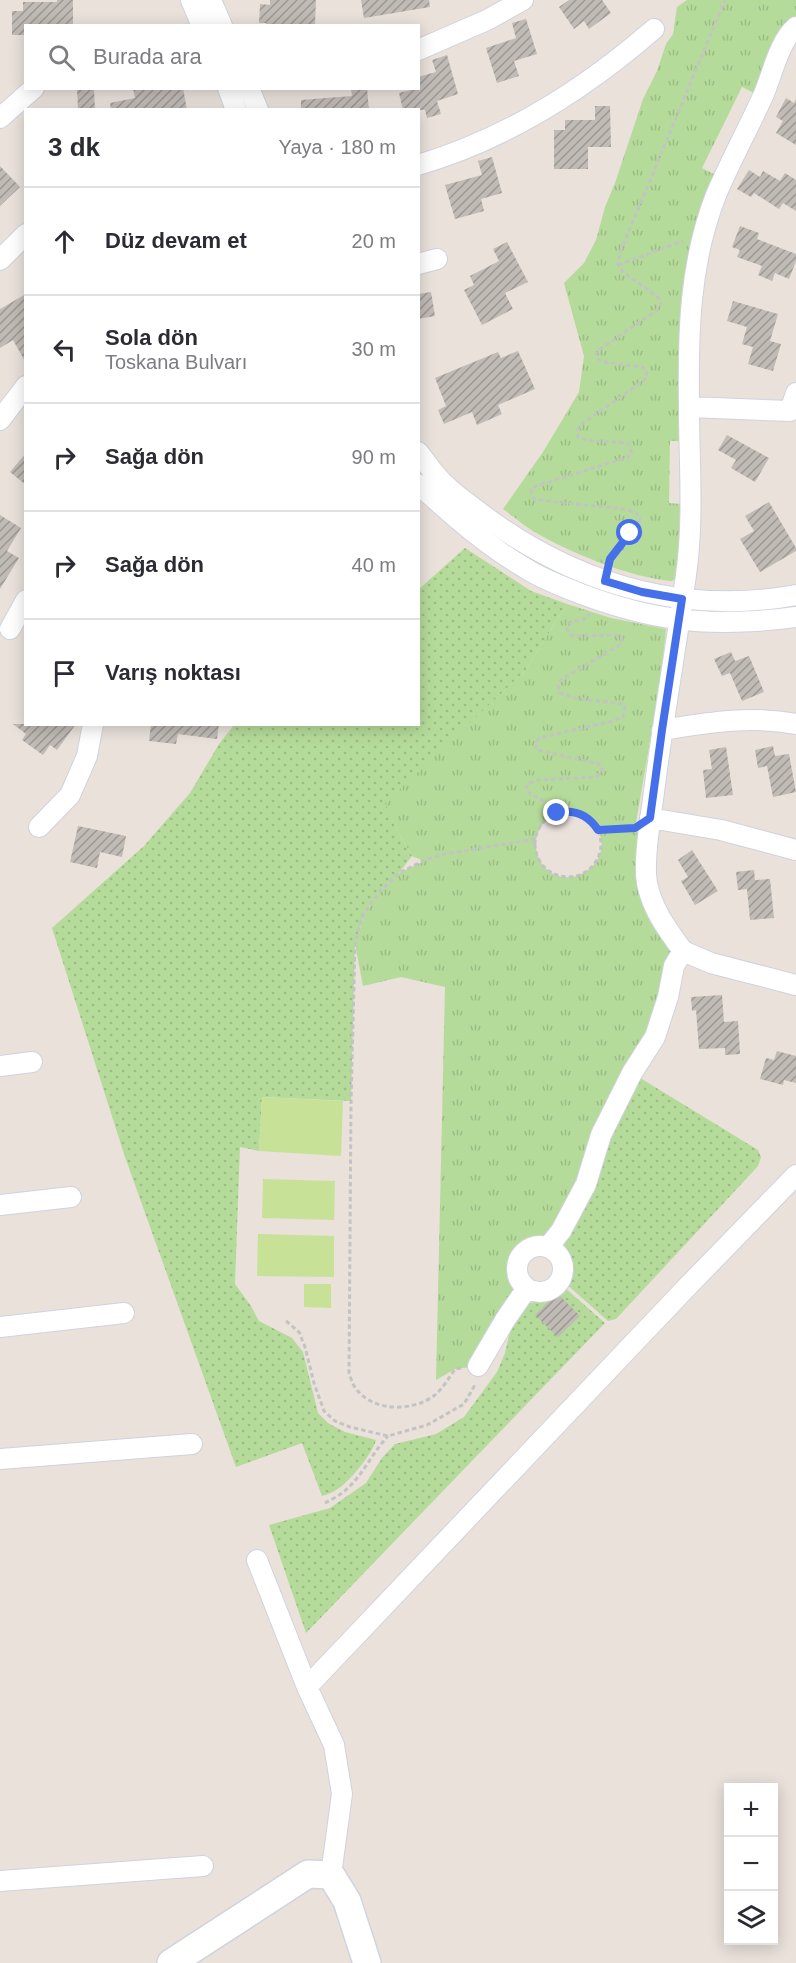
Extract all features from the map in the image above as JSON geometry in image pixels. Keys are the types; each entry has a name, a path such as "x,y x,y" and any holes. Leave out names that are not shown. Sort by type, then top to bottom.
{"main road":[{"path":"171,1963 309,1874 332,1875 347,1901 367,1963"}],"street":[{"path":"191,0 201,24"},
{"path":"211,0 221,24"},
{"path":"420,49 487,20 523,0"},
{"path":"796,27 787,35 762,98 717,195 696,262 690,305 690,503 686,573 650,818 647,881 654,907 683,951 711,963 796,985"},
{"path":"420,164 444,157 513,127 549,108 630,50 654,29"},
{"path":"0,118 32,90"},
{"path":"229,90 235,108"},
{"path":"250,90 257,108"},
{"path":"0,260 24,236"},
{"path":"0,420 24,389"},
{"path":"689,407 794,405"},
{"path":"420,455 435,475 468,504 514,537 561,563 605,581 642,592 682,599 738,600 796,595"},
{"path":"420,486 466,528 531,572 598,600 643,613 679,620 776,620 796,617"},
{"path":"10,629 24,604"},
{"path":"662,730 729,720 796,724"},
{"path":"39,826 70,795 87,756 93,726"},
{"path":"650,818 721,830 796,850"},
{"path":"548,1247 561,1231 586,1185 601,1135 632,1073 655,1037 668,997 674,966 683,951"},
{"path":"0,1066 32,1062"},
{"path":"308,1687 669,1305 796,1175"},
{"path":"0,1205 71,1197"},
{"path":"533,1247 548,1247 555,1251 562,1265 560,1280 548,1290 534,1291 527,1288 518,1277 517,1262 521,1256 533,1247"},
{"path":"478,1366 527,1288"},
{"path":"0,1327 124,1313"},
{"path":"0,1458 192,1444"},
{"path":"257,1560 334,1745 342,1794 332,1875"},
{"path":"0,1881 203,1866"}],"path":[{"path":"605,581 610,559 637,527 640,520 637,513 624,509 538,500 534,499 531,490 536,486 628,457 632,453 629,444 588,442 578,437 577,430 583,423 647,377 646,370 642,367 603,362 597,358 596,352 660,306 661,301 658,297 623,272 618,265 621,250 725,0"},
{"path":"618,265 703,234"},
{"path":"564,812 529,793 526,790 527,784 538,780 596,777 603,770 599,764 537,750 535,744 539,738 623,717 625,710 623,704 574,698 560,693 558,685 562,679 620,645 622,638 616,635 572,636 567,629 572,621 583,620 589,615 598,600"},
{"path":"564,812 583,814 592,821 598,830 601,844 597,861 580,875 570,877 559,876 549,871 538,858 535,848 540,827 551,816 564,812"},
{"path":"598,830 635,828 650,818"},
{"path":"286,1321 299,1332 324,1411 350,1428 388,1436 427,1425 464,1404 478,1380 478,1366 455,1369 435,1395 424,1402 406,1408 387,1406 367,1400 356,1389 349,1373 355,944 366,910 381,890 399,873 425,860 444,855 536,839"},
{"path":"325,1503 342,1494 357,1479 388,1436"}],"green space":[{"path":"687,0 796,0 796,16 783,31 758,95 742,87 702,168 718,176 682,441 670,441 669,503 681,504 678,577 672,581 638,575 582,555 533,531 503,509 543,452 579,392 584,356 564,283 584,263 596,240 605,207 643,99 657,71 666,44 673,34 677,7"},
{"path":"465,548 531,591 567,604 525,671 386,803 395,826 412,856 366,910 355,944 351,1101 262,1097 259,1151 240,1147 235,1284 259,1321 292,1338 303,1352 318,1413 328,1423 345,1432 376,1440 353,1475 341,1487 322,1496 302,1443 236,1467 125,1157 52,928 144,846 190,793 219,744 233,726 420,726 420,588"},
{"path":"567,604 611,618 666,629 661,678 635,828 648,853 674,966 586,1184 540,1246 526,1250 521,1256 517,1270 522,1283 478,1366 455,1369 436,1380 445,987 401,977 363,986 355,944 366,910 381,890 399,873 424,861 412,856 385,803 525,671","holes":["564,812 574,813 590,821 600,835 602,844 596,862 590,869 577,876 562,877 550,872 542,863 537,852 536,840 540,828 549,818"]},
{"path":"632,1073 758,1150 761,1157 758,1166 616,1319 608,1321 564,1282 565,1256 558,1242"},
{"path":"262,1097 343,1101 341,1156 259,1151"},
{"path":"263,1179 335,1181 334,1220 262,1218"},
{"path":"258,1234 334,1236 334,1277 257,1276"},
{"path":"304,1284 331,1284 331,1308 304,1307"},
{"path":"564,1287 605,1323 306,1633 269,1525 330,1508 366,1483 382,1458 395,1444 436,1434 464,1417 497,1372 505,1353 511,1327 527,1304 552,1297"}],"building":[{"path":"57,0 73,0 73,24 24,24 24,35 12,35 12,11 23,11 23,2 57,2"},
{"path":"270,0 316,0 315,24 259,23 260,4 270,5"},
{"path":"361,0 429,0 430,7 364,18"},
{"path":"569,0 602,0 611,13 589,29 584,21 574,29 559,7"},
{"path":"526,19 537,54 514,61 519,76 497,83 486,48 516,38 512,23"},
{"path":"447,55 458,94 437,101 441,114 427,118 425,110 403,108 399,93 420,90 420,76 436,72 432,60"},
{"path":"77,90 94,90 95,108 78,108"},
{"path":"133,90 183,90 187,108 111,108 110,103 135,98"},
{"path":"351,90 367,90 369,108 301,108 301,100 352,96"},
{"path":"786,98 794,103 796,99 796,145 776,133 783,121 776,117"},
{"path":"595,106 610,106 611,147 588,147 588,169 554,169 554,130 565,130 565,120 595,120"},
{"path":"492,157 502,193 481,199 484,211 455,219 445,185 482,175 478,161"},
{"path":"0,166 20,187 0,206"},
{"path":"749,170 760,177 763,171 780,181 785,173 796,180 796,211 783,203 779,209 754,193 751,197 737,189"},
{"path":"740,226 759,233 757,239 796,254 796,261 789,279 775,273 772,281 758,275 762,266 737,257 740,250 732,247"},
{"path":"507,242 528,282 505,293 513,309 482,325 464,290 474,285 470,276 499,261 493,249"},
{"path":"431,292 435,316 420,319 420,294"},
{"path":"24,295 24,359 13,340 0,348 0,309"},
{"path":"733,301 778,314 770,341 781,344 773,371 748,364 753,347 742,344 747,327 727,321"},
{"path":"518,351 535,389 498,405 502,414 477,425 472,412 444,424 438,410 446,406 435,378 498,352 501,358"},
{"path":"727,435 769,458 755,482 731,468 736,460 718,450"},
{"path":"24,455 24,483 10,472"},
{"path":"769,502 796,551 760,572 740,539 754,531 745,516"},
{"path":"0,515 21,528 7,551 19,558 0,589"},
{"path":"731,652 735,661 749,656 764,692 742,701 730,673 722,676 714,659"},
{"path":"13,724 75,726 57,750 50,745 43,755 22,740 26,734"},
{"path":"151,726 219,726 217,739 178,734 176,744 149,741"},
{"path":"773,746 775,756 789,754 796,792 773,797 767,766 758,768 755,750"},
{"path":"726,747 733,795 706,798 703,770 712,769 709,750"},
{"path":"78,826 126,836 122,857 100,852 97,868 70,862"},
{"path":"692,850 718,891 695,905 681,881 688,877 678,860"},
{"path":"754,870 755,880 770,879 774,918 750,920 747,889 738,890 736,872"},
{"path":"722,995 724,1022 738,1021 740,1054 725,1055 725,1048 699,1049 696,1010 692,1011 691,997"},
{"path":"777,1051 796,1056 796,1083 784,1080 783,1085 760,1079 766,1058 774,1060"},
{"path":"557,1293 580,1316 558,1337 535,1315"}],"route":[{"path":"557,813 583,814 598,830 635,828 650,818 682,599 642,592 605,581 610,559 630,533"}]}
